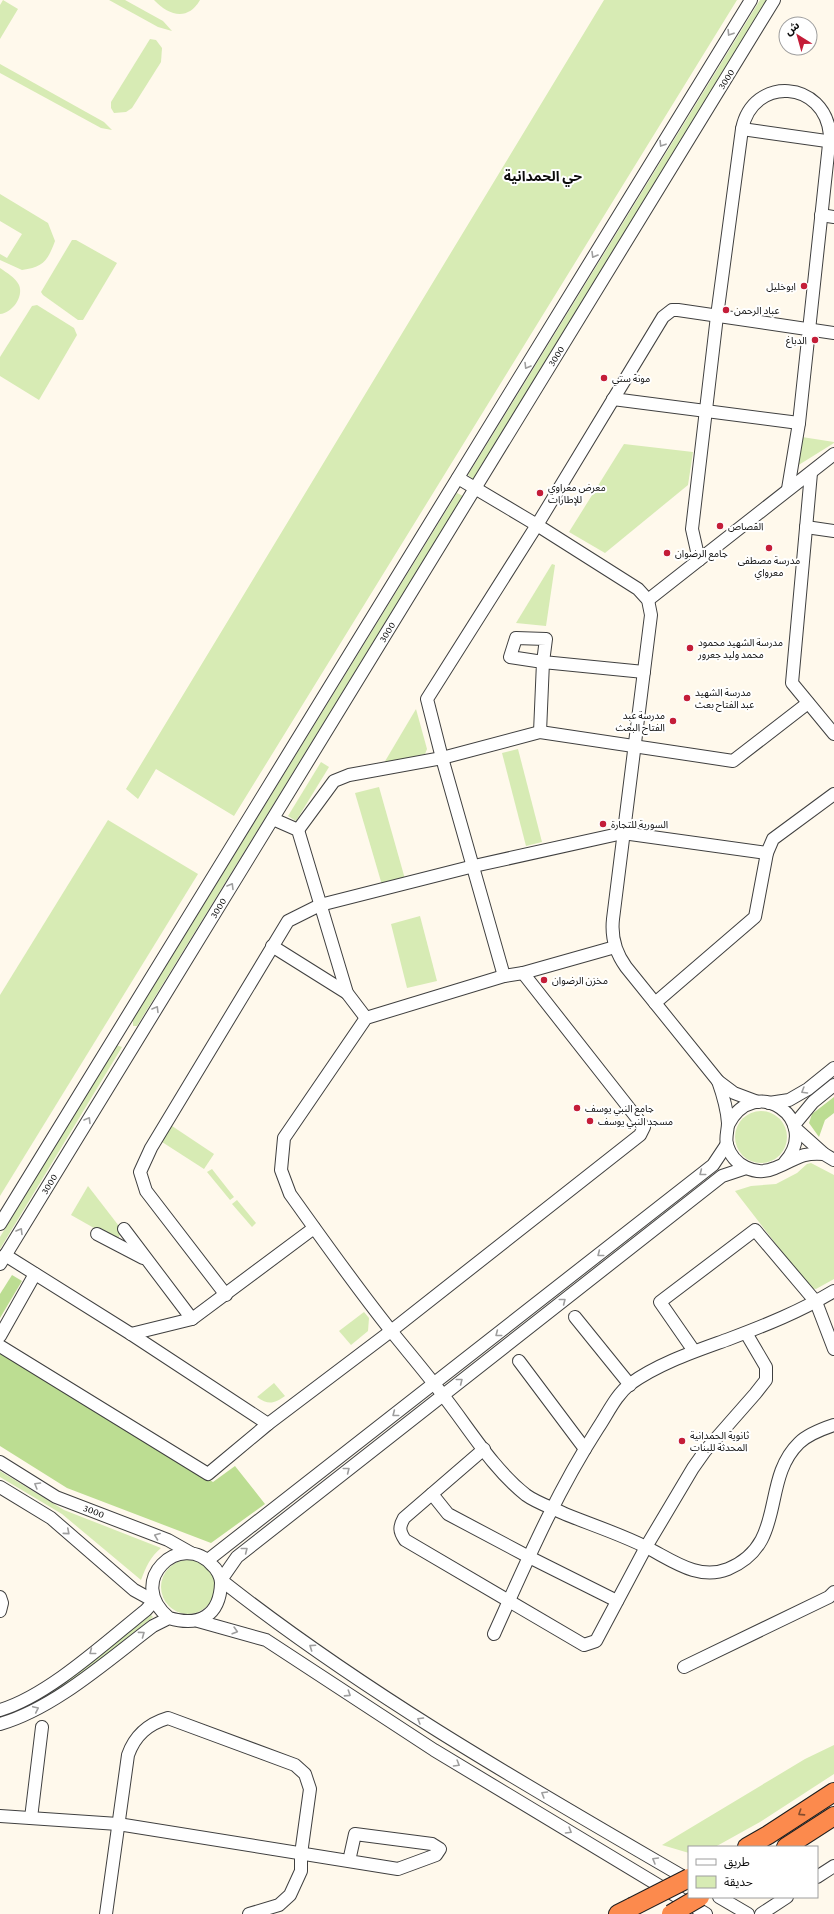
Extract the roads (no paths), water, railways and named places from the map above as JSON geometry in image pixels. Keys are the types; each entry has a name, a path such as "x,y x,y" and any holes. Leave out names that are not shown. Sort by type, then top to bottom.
{"highway":[{"path":"749,1846 834,1792"},
{"path":"788,1846 834,1816"},
{"path":"625,1911 688,1880"},
{"path":"671,1914 698,1898"}],"street":[{"name":"3000","path":"0,1224 751,0"},
{"name":"3000","path":"3,1260 774,0"},
{"path":"700,560 692,529 717,316 742,130 750,110 759,100 772,93 792,91 812,99 821,109 828,121 832,142 821,215 799,423 788,489"},
{"path":"742,130 832,142"},
{"path":"821,215 834,217"},
{"path":"504,976 474,866 442,758 427,699 537,525 663,317 672,310 678,310 834,332"},
{"path":"613,399 799,423"},
{"path":"648,600 834,454"},
{"path":"811,473 792,683 834,734"},
{"path":"458,478 537,525 638,589 648,600 651,615 612,926 615,946 622,960 718,1081 740,1096 764,1102 784,1111 794,1126 829,1157"},
{"path":"806,527 834,531"},
{"path":"540,732 543,662 644,672"},
{"path":"298,830 334,781 349,775 442,758 540,732 635,745 733,761 808,703"},
{"path":"655,1003 755,917 767,853 773,839 834,794"},
{"path":"273,818 298,830 347,993 366,1018"},
{"path":"226,1295 146,1191 140,1172 156,1140 288,921 320,905 474,866 623,833 767,853"},
{"path":"272,946 347,993"},
{"path":"615,946 504,976 366,1018 284,1138 281,1170 290,1194 391,1330 443,1395 502,1474 528,1496 551,1508 646,1547 686,1569 706,1573 726,1570 743,1562 758,1548 767,1530 781,1474 789,1454 800,1441 817,1431 834,1425"},
{"path":"0,1346 208,1474 268,1424 391,1330 640,1135 644,1127 523,972"},
{"path":"118,1032 135,1043"},
{"path":"728,1125 732,1116 748,1104 789,1100 808,1089 834,1068"},
{"path":"718,1081 728,1125 727,1144 730,1154 737,1162 746,1168 756,1171 766,1171 808,1154 829,1157"},
{"path":"784,1163 795,1147 794,1126 813,1102 834,1085"},
{"path":"208,1560 713,1165 727,1144"},
{"path":"688,1878 408,1713 268,1618 221,1580 216,1569 208,1560 191,1553 177,1554 164,1561 156,1572 152,1586 154,1601 160,1610 169,1618 183,1622 198,1620 212,1612 220,1597 221,1580 237,1557 722,1176 746,1168"},
{"path":"131,1334 192,1319 314,1228"},
{"path":"124,1229 192,1319"},
{"path":"694,1352 660,1302 755,1230 816,1302 834,1348"},
{"path":"97,1234 148,1260"},
{"path":"3,1260 35,1274 131,1334 268,1424"},
{"path":"0,1336 35,1274"},
{"path":"494,1634 551,1508 585,1449 618,1397 630,1385 655,1369 694,1352 807,1308 834,1291"},
{"path":"575,1317 630,1385"},
{"path":"484,1449 404,1518 400,1525 400,1533 405,1540 584,1645 596,1641 646,1547 705,1451 766,1380 766,1366 746,1333"},
{"path":"519,1361 585,1449"},
{"name":"3000","path":"0,1462 56,1496 168,1540 191,1553"},
{"path":"0,1487 51,1518 134,1590 154,1601"},
{"path":"432,1494 448,1514 617,1601"},
{"path":"684,1667 829,1597 834,1592"},
{"path":"0,1598 2,1603 0,1611"},
{"path":"0,1710 37,1694 146,1610 154,1601"},
{"path":"0,1724 43,1706 154,1626 169,1618"},
{"path":"198,1620 266,1640 434,1750 706,1914"},
{"path":"106,1914 128,1755 133,1741 143,1730 152,1724 168,1718 295,1765 305,1774 310,1789 301,1854 301,1871 290,1895 279,1905 249,1914"},
{"path":"31,1818 42,1727"},
{"path":"0,1816 118,1824 398,1869 436,1855 440,1849 432,1844 355,1834 350,1861"},
{"path":"818,1876 834,1866"},
{"path":"720,1898 748,1914"},
{"path":"761,1914 785,1898"}],"place":[{"name":"ابوخليل","path":"804,286"},
{"name":"عباد الرحمن","path":"726,310"},
{"name":"الدباغ","path":"815,340"},
{"name":"مونة ستي","path":"604,378"},
{"name":"معرض معراوي للإطارات","path":"540,493"},
{"name":"القصاص","path":"720,526"},
{"name":"مدرسة مصطفى معرواي","path":"769,548"},
{"name":"جامع الرضوان","path":"667,553"},
{"name":"مدرسة الشهيد محمود محمد وليد جعرور","path":"690,648"},
{"name":"مدرسة الشهيد عبد الفتاح بعث","path":"687,698"},
{"name":"مدرسة عبد الفتاح البعث","path":"673,721"},
{"name":"السورية للتجارة","path":"603,824"},
{"name":"مخزن الرضوان","path":"544,980"},
{"name":"جامع النبي يوسف","path":"577,1108"},
{"name":"مسجد النبي يوسف","path":"590,1121"},
{"name":"ثانوية الحمدانية المحدثة للبنات","path":"682,1441"}],"district":[{"name":"حي الحمدانية","path":"543,176"}]}
